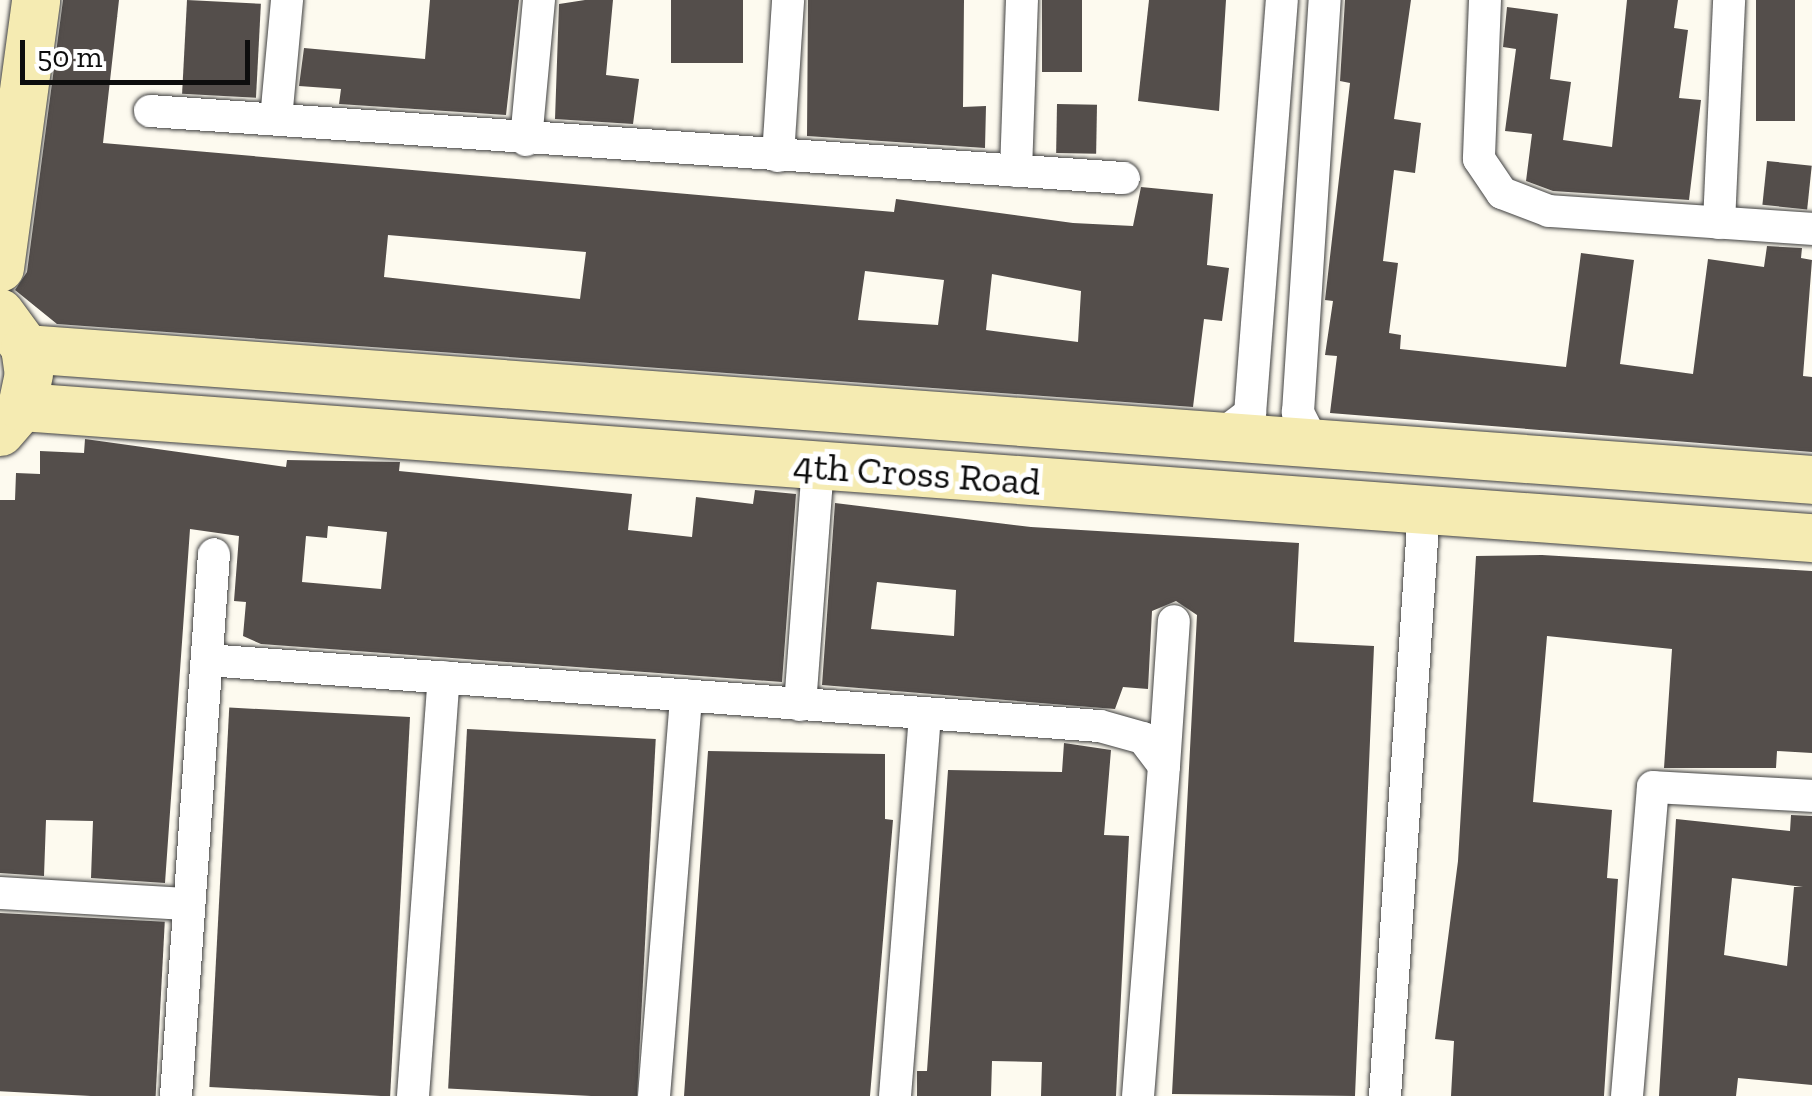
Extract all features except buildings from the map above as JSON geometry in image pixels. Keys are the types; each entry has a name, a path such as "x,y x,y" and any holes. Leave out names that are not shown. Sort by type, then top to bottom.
{"street":[{"path":"0,268 36,0"},
{"path":"276,119 287,0"},
{"path":"526,140 539,0"},
{"path":"778,156 788,0"},
{"path":"1016,172 1022,0"},
{"path":"1219,437 1250,414 1282,0"},
{"path":"1314,444 1298,412 1324,0"},
{"path":"1486,0 1478,116 1486,178 1549,211 1812,229"},
{"path":"1719,223 1729,0"},
{"path":"1277,66 1320,70"},
{"path":"150,111 526,140 1124,178"},
{"path":"11,419 13,331"},
{"name":"4th Cross Road","path":"13,331 362,375 1812,480"},
{"path":"362,375 396,407 355,432 318,403 322,387 362,375"},
{"name":"4th Cross Road","path":"11,419 355,432 1812,538"},
{"path":"1109,430 1142,463 1102,488 1064,458 1068,443 1109,430"},
{"path":"800,705 818,467"},
{"path":"1385,1096 1424,510"},
{"path":"176,1096 214,554"},
{"path":"1138,1096 1174,620"},
{"path":"207,660 1123,730 1164,766"},
{"path":"413,1096 444,677"},
{"path":"654,1096 686,695"},
{"path":"895,1096 924,713"},
{"path":"1627,1096 1652,787 1812,796"},
{"path":"0,893 188,904"}]}
